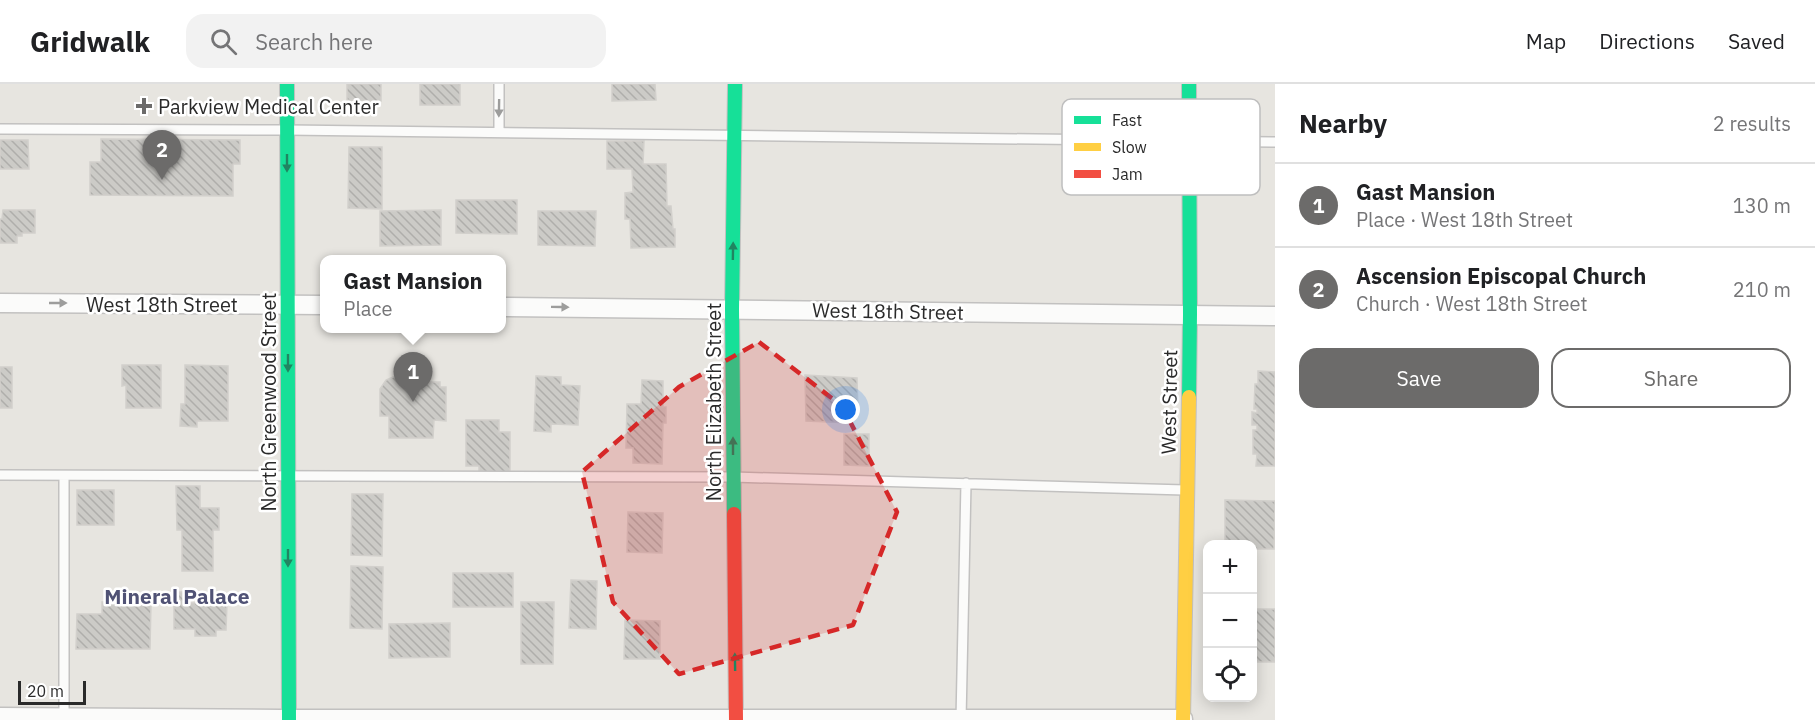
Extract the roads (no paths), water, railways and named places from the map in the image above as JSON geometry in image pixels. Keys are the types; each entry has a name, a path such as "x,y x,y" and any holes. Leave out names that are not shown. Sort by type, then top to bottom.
{"main road":[{"name":"North Greenwood Street","path":"287,84 289,719"},
{"name":"North Elizabeth Street","path":"735,84 732,309 736,720"},
{"name":"West Street","path":"1186,720 1189,195"}],"street":[{"name":"West 18th Street","path":"0,303 320,305"},
{"name":"West 18th Street","path":"506,307 1275,316"},
{"path":"0,717 1186,720"}],"lane":[{"path":"499,132 500,84"},
{"path":"0,129 1062,139"},
{"path":"1260,142 1275,142"},
{"path":"0,475 733,477 1187,490"},
{"path":"64,476 64,718"},
{"path":"961,719 966,483"}],"place":[{"name":"Parkview Medical Center","path":"144,106"},
{"name":"Ascension Episcopal Church","path":"162,180"},
{"name":"Gast Mansion","path":"413,402"}],"district":[{"name":"Mineral Palace","path":"177,596"}]}
